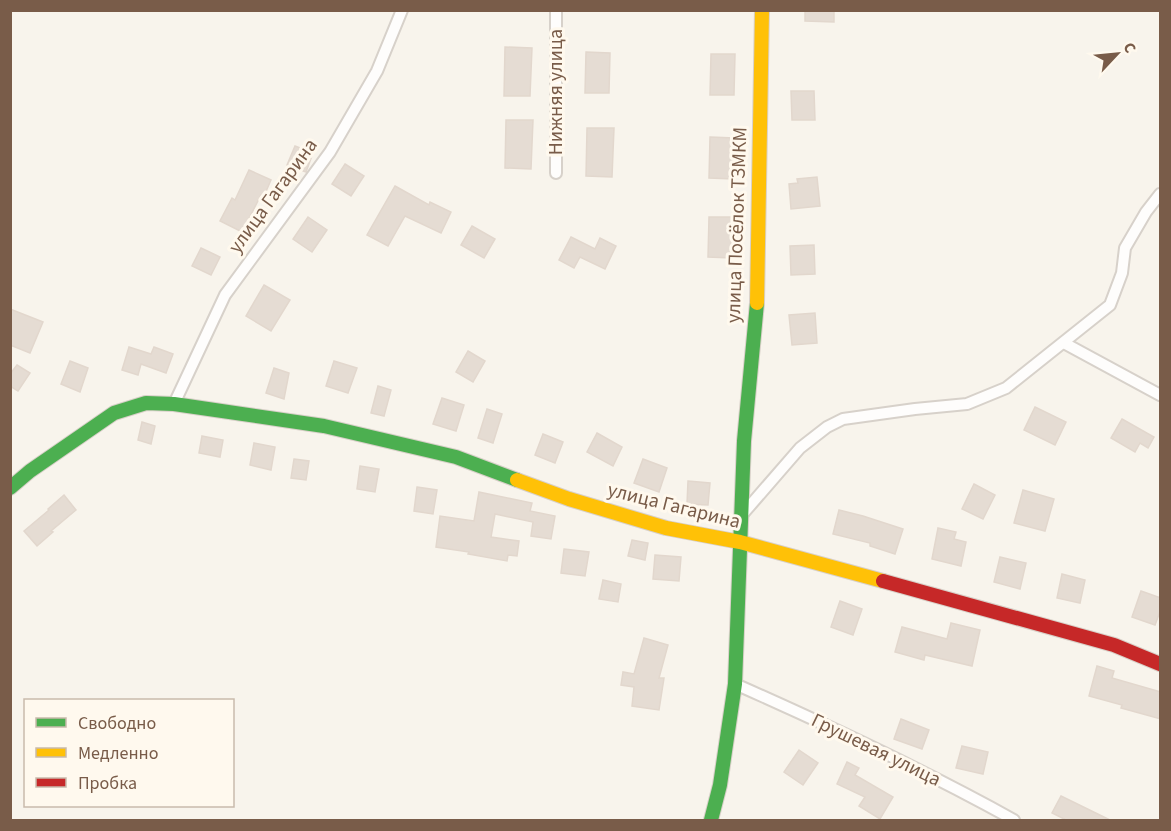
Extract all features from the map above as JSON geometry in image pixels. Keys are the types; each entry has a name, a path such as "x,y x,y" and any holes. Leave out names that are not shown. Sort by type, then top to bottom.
{"street":[{"name":"улица Гагарина","path":"174,404 225,295 330,152 377,71 402,10"},
{"name":"Нижняя улица","path":"556,10 556,173"},
{"name":"улица Посёлок ТЗМКМ","path":"711,820 720,785 735,684 744,441 757,298 762,10"},
{"path":"741,516 800,448 827,427 843,419 967,404 1006,388 1110,305 1122,273 1125,249 1146,212 1160,194"},
{"path":"1064,343 1161,394"},
{"name":"улица Гагарина","path":"10,488 30,471 114,413 146,403 174,404 324,426 456,457 569,499 666,528 740,542 983,608 1114,645 1161,664"},
{"name":"Грушевая улица","path":"735,684 819,721 1014,820"}],"building":[{"path":"805,10 834,10 834,22 805,21"},
{"path":"505,47 532,48 530,96 504,96"},
{"path":"586,52 610,53 609,93 585,93"},
{"path":"711,54 735,54 734,95 710,95"},
{"path":"791,91 814,91 815,120 792,120"},
{"path":"506,120 533,120 531,169 505,168"},
{"path":"587,128 614,128 612,177 586,176"},
{"path":"710,137 734,138 733,179 709,178"},
{"path":"295,146 313,153 306,172 287,165"},
{"path":"345,164 364,176 351,196 332,184"},
{"path":"249,170 271,180 242,232 220,221 232,198 235,200"},
{"path":"817,177 820,206 791,209 789,184 798,183 797,179"},
{"path":"395,186 429,205 430,202 451,212 441,233 405,216 388,246 367,235"},
{"path":"308,217 327,230 312,252 293,239"},
{"path":"709,217 732,217 731,258 708,257"},
{"path":"472,226 495,239 484,258 461,245"},
{"path":"571,237 595,249 600,238 616,246 605,269 580,257 574,268 559,260"},
{"path":"814,245 815,274 791,275 790,246"},
{"path":"201,248 220,257 211,275 192,266"},
{"path":"264,285 290,300 271,331 246,316"},
{"path":"10,309 43,322 30,353 10,345"},
{"path":"815,313 817,343 792,345 789,315"},
{"path":"129,347 151,354 154,347 173,354 166,373 141,364 138,375 122,370"},
{"path":"468,351 485,361 473,382 456,372"},
{"path":"70,361 88,368 80,392 61,384"},
{"path":"334,361 357,368 348,393 326,386"},
{"path":"17,365 30,373 18,391 10,386 10,374"},
{"path":"274,368 289,373 284,399 266,393"},
{"path":"378,386 391,390 384,416 371,413"},
{"path":"442,398 464,405 456,431 433,424"},
{"path":"1035,407 1066,422 1055,445 1024,430"},
{"path":"487,409 502,414 493,443 478,438"},
{"path":"1122,419 1154,437 1148,448 1140,443 1135,452 1111,438"},
{"path":"142,422 155,426 151,444 138,440"},
{"path":"597,433 622,447 613,466 587,452"},
{"path":"543,434 563,442 555,463 535,455"},
{"path":"202,436 223,440 220,457 199,453"},
{"path":"254,443 275,447 271,470 250,465"},
{"path":"294,459 309,461 306,480 291,478"},
{"path":"643,459 667,468 659,492 634,483"},
{"path":"360,466 379,469 375,492 357,489"},
{"path":"688,481 710,483 708,505 687,504"},
{"path":"974,484 995,495 983,519 962,509"},
{"path":"417,487 437,490 433,514 414,511"},
{"path":"1023,490 1054,499 1045,531 1014,523"},
{"path":"479,492 532,503 530,511 555,516 551,539 531,536 533,522 495,514 491,537 519,541 517,556 508,555 507,561 436,547 440,516 474,521"},
{"path":"64,495 76,510 37,546 24,531"},
{"path":"839,510 903,529 895,554 870,546 870,543 833,534"},
{"path":"938,528 956,532 954,539 966,542 961,566 932,559"},
{"path":"632,540 648,543 645,560 628,556"},
{"path":"564,549 589,552 585,576 561,573"},
{"path":"655,555 681,557 679,581 653,579"},
{"path":"1000,557 1026,563 1020,589 994,582"},
{"path":"1062,574 1085,580 1080,603 1057,598"},
{"path":"603,580 621,584 618,602 599,599"},
{"path":"1141,591 1161,598 1161,609 1155,625 1132,617"},
{"path":"840,601 862,609 853,635 831,627"},
{"path":"951,623 980,630 972,666 925,655 924,660 895,652 902,627 947,639"},
{"path":"644,638 668,645 659,678 664,678 659,710 632,706 634,687 621,685 623,672 634,674"},
{"path":"1097,666 1114,671 1112,678 1161,692 1161,719 1089,696"},
{"path":"901,719 929,730 922,749 894,739"},
{"path":"962,746 988,752 983,774 956,768"},
{"path":"799,750 818,763 803,785 784,772"},
{"path":"847,762 859,768 855,775 893,797 880,819 859,806 865,797 837,784"},
{"path":"1061,796 1110,820 1066,820 1052,813"}],"traffic: fast":[{"path":"711,820 720,785 735,684 744,441 757,303"},
{"path":"10,488 30,471 114,413 146,403 174,404 324,426 456,457 517,480"}],"traffic: slow":[{"path":"757,303 762,10"},
{"path":"517,480 569,499 666,528 740,542 883,581"}],"traffic: jam":[{"path":"883,581 1114,645 1160,664"}]}
